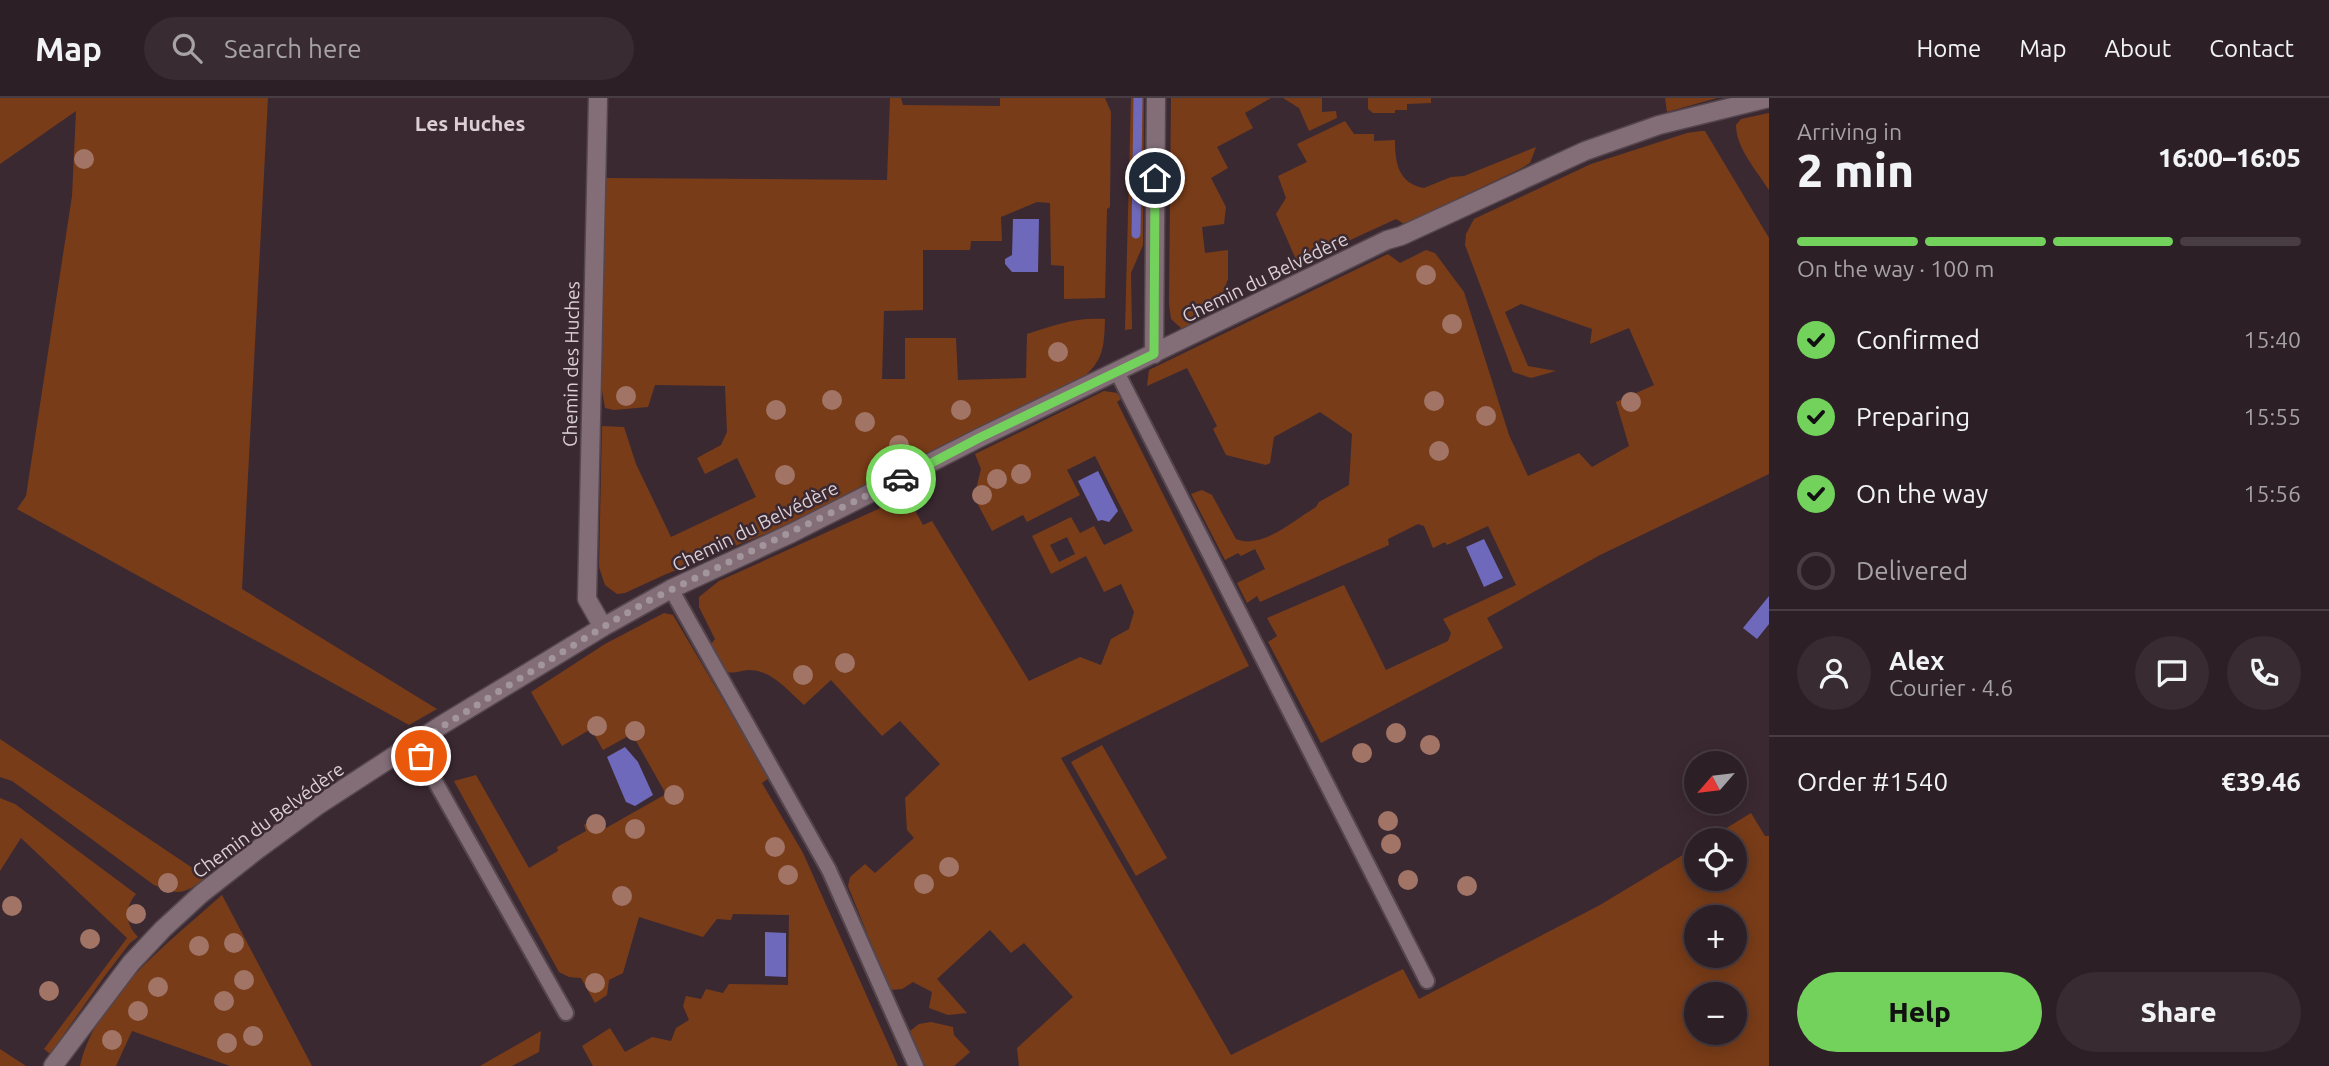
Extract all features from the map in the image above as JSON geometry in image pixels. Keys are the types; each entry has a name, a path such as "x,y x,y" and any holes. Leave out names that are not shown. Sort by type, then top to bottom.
{"street":[{"name":"Chemin des Huches","path":"598,98 587,599 603,627"},
{"path":"1154,354 1156,98"},
{"name":"Chemin du Belvédère","path":"53,1066 131,963 201,894 317,806 603,627 671,589 792,533 979,438 1387,240 1585,151 1659,125 1769,98"}],"lane":[{"path":"1116,372 1427,981"},
{"path":"671,589 829,870 916,1066"},
{"path":"414,744 566,1013"}],"shaded area":[{"path":"0,98 268,98 242,589 437,709 409,725 17,509 26,496 72,196 76,111 0,164"},
{"path":"890,98 901,98 903,105 1000,106 1000,98 1105,98 1111,112 1110,207 1107,209 1105,298 1064,299 1064,266 1051,265 1050,203 1037,202 1001,217 1002,241 971,241 970,250 923,250 923,310 884,311 882,379 905,379 905,338 956,338 958,380 1026,378 1027,334 1084,319 1105,319 1103,346 1098,360 1080,380 935,449 787,525 617,594 605,585 599,567 602,426 624,427 636,464 671,537 756,497 737,458 705,474 697,458 721,445 727,432 725,386 655,385 648,407 614,410 605,408 601,385 606,178 887,180"},
{"path":"1131,98 1144,98 1143,245 1131,273 1132,329 1125,330"},
{"path":"1171,98 1271,98 1245,113 1253,128 1217,147 1228,168 1211,178 1226,207 1224,224 1202,227 1205,253 1228,250 1228,279 1217,308 1193,319 1192,327 1181,328 1171,319 1169,304"},
{"path":"1283,98 1322,98 1322,112 1336,111 1337,118 1309,131 1299,108"},
{"path":"1368,98 1431,98 1431,103 1407,104 1407,110 1395,110 1395,113 1373,113 1368,109"},
{"path":"1665,98 1717,98 1667,112"},
{"path":"1769,113 1769,190 1743,151 1736,125 1741,119"},
{"path":"1345,121 1354,134 1374,134 1374,141 1395,140 1397,164 1403,177 1408,182 1424,188 1451,177 1464,176 1536,147 1530,163 1520,169 1404,224 1396,219 1298,264 1276,214 1286,198 1278,176 1307,162 1297,144"},
{"path":"1705,131 1769,238 1769,474 1600,555 1487,618 1503,648 1321,743 1268,642 1277,636 1267,618 1344,585 1386,670 1448,641 1451,633 1443,619 1516,585 1488,526 1447,545 1445,542 1433,548 1424,526 1418,524 1388,539 1389,545 1260,602 1257,596 1247,603 1237,583 1265,569 1255,549 1225,560 1191,494 1202,490 1212,495 1236,539 1246,541 1267,537 1349,485 1352,434 1320,412 1274,437 1270,463 1266,465 1226,455 1213,429 1217,426 1187,368 1147,386 1149,370 1388,254 1400,263 1426,250 1435,253 1464,292 1509,435 1528,476 1579,453 1592,467 1629,446 1616,402 1654,385 1629,328 1590,344 1592,329 1521,304 1505,312 1528,366 1556,371 1531,378 1513,372 1465,245 1466,234 1474,219 1591,164 1687,133"},
{"path":"1013,219 1039,219 1038,272 1012,272 1005,264 1005,259 1012,255"},
{"path":"1104,391 1117,393 1121,399 1117,402 1249,666 1061,758 1231,1055 1403,969 1419,999 1600,905 1684,854 1684,891 1747,891 1747,828 1727,828 1751,813 1765,836 1769,836 1769,1066 1019,1066 1017,1048 1073,997 1024,943 1011,953 990,930 937,979 967,1013 948,1015 929,1008 932,992 913,982 902,989 890,990 848,886 850,877 865,864 875,873 914,838 907,830 905,798 940,764 900,721 882,736 831,680 804,705 779,682 765,674 749,670 727,672 711,644 715,639 699,607 699,597 719,581 907,496 923,525 932,521 1029,681 1080,657 1101,665 1111,639 1129,629 1134,612 1121,584 1104,592 1086,556 1051,574 1032,536 1071,517 1080,533 1094,526 1104,545 1133,531 1095,456 1067,470 1080,495 1027,522 1023,515 992,531 974,497 981,469 975,454","holes":["1067,537 1075,554 1059,562 1050,545"]},
{"path":"1098,471 1118,511 1109,522 1098,521 1078,481"},
{"path":"1484,539 1503,578 1484,587 1466,547"},
{"path":"1769,596 1769,624 1757,639 1743,628"},
{"path":"664,613 673,615 769,778 762,783 803,853 898,1066 593,1066 582,1046 610,1028 625,1052 652,1037 671,1041 676,1028 689,1020 683,1006 686,996 701,999 706,989 723,993 729,984 788,985 789,915 733,914 731,920 717,919 703,937 639,917 623,973 609,980 607,995 595,1003 581,978 569,977 559,972 454,781 476,775 529,868 558,851 557,847 586,831 584,825 599,816 606,828 666,794 632,734 603,750 591,729 562,746 531,692 605,644"},
{"path":"0,739 206,878 181,892 154,885 12,781 0,777"},
{"path":"1102,745 1167,858 1136,876 1071,762"},
{"path":"625,747 638,762 653,795 635,806 626,802 607,757"},
{"path":"0,798 15,804 136,894 129,905 128,921 138,937 130,943 104,977 50,1054 44,1049 127,938 21,838 0,871"},
{"path":"222,895 312,1066 230,1066 132,1031 116,1066 80,1066 88,1041 118,994 159,951"},
{"path":"765,932 786,933 786,977 765,976"},
{"path":"931,1022 953,1027 954,1035 970,1052 954,1066 925,1066 910,1031 919,1024"},
{"path":"541,1031 539,1052 512,1066 480,1066"},
{"path":"0,1049 26,1066 0,1066"}],"waterway":[{"path":"1136,234 1138,98"}],"way so far":[{"path":"421,756 414,744 603,627 671,589 901,479"}],"district":[{"name":"Les Huches","path":"470,124"}],"route":[{"path":"901,479 979,438 1154,354 1155,178"}]}
